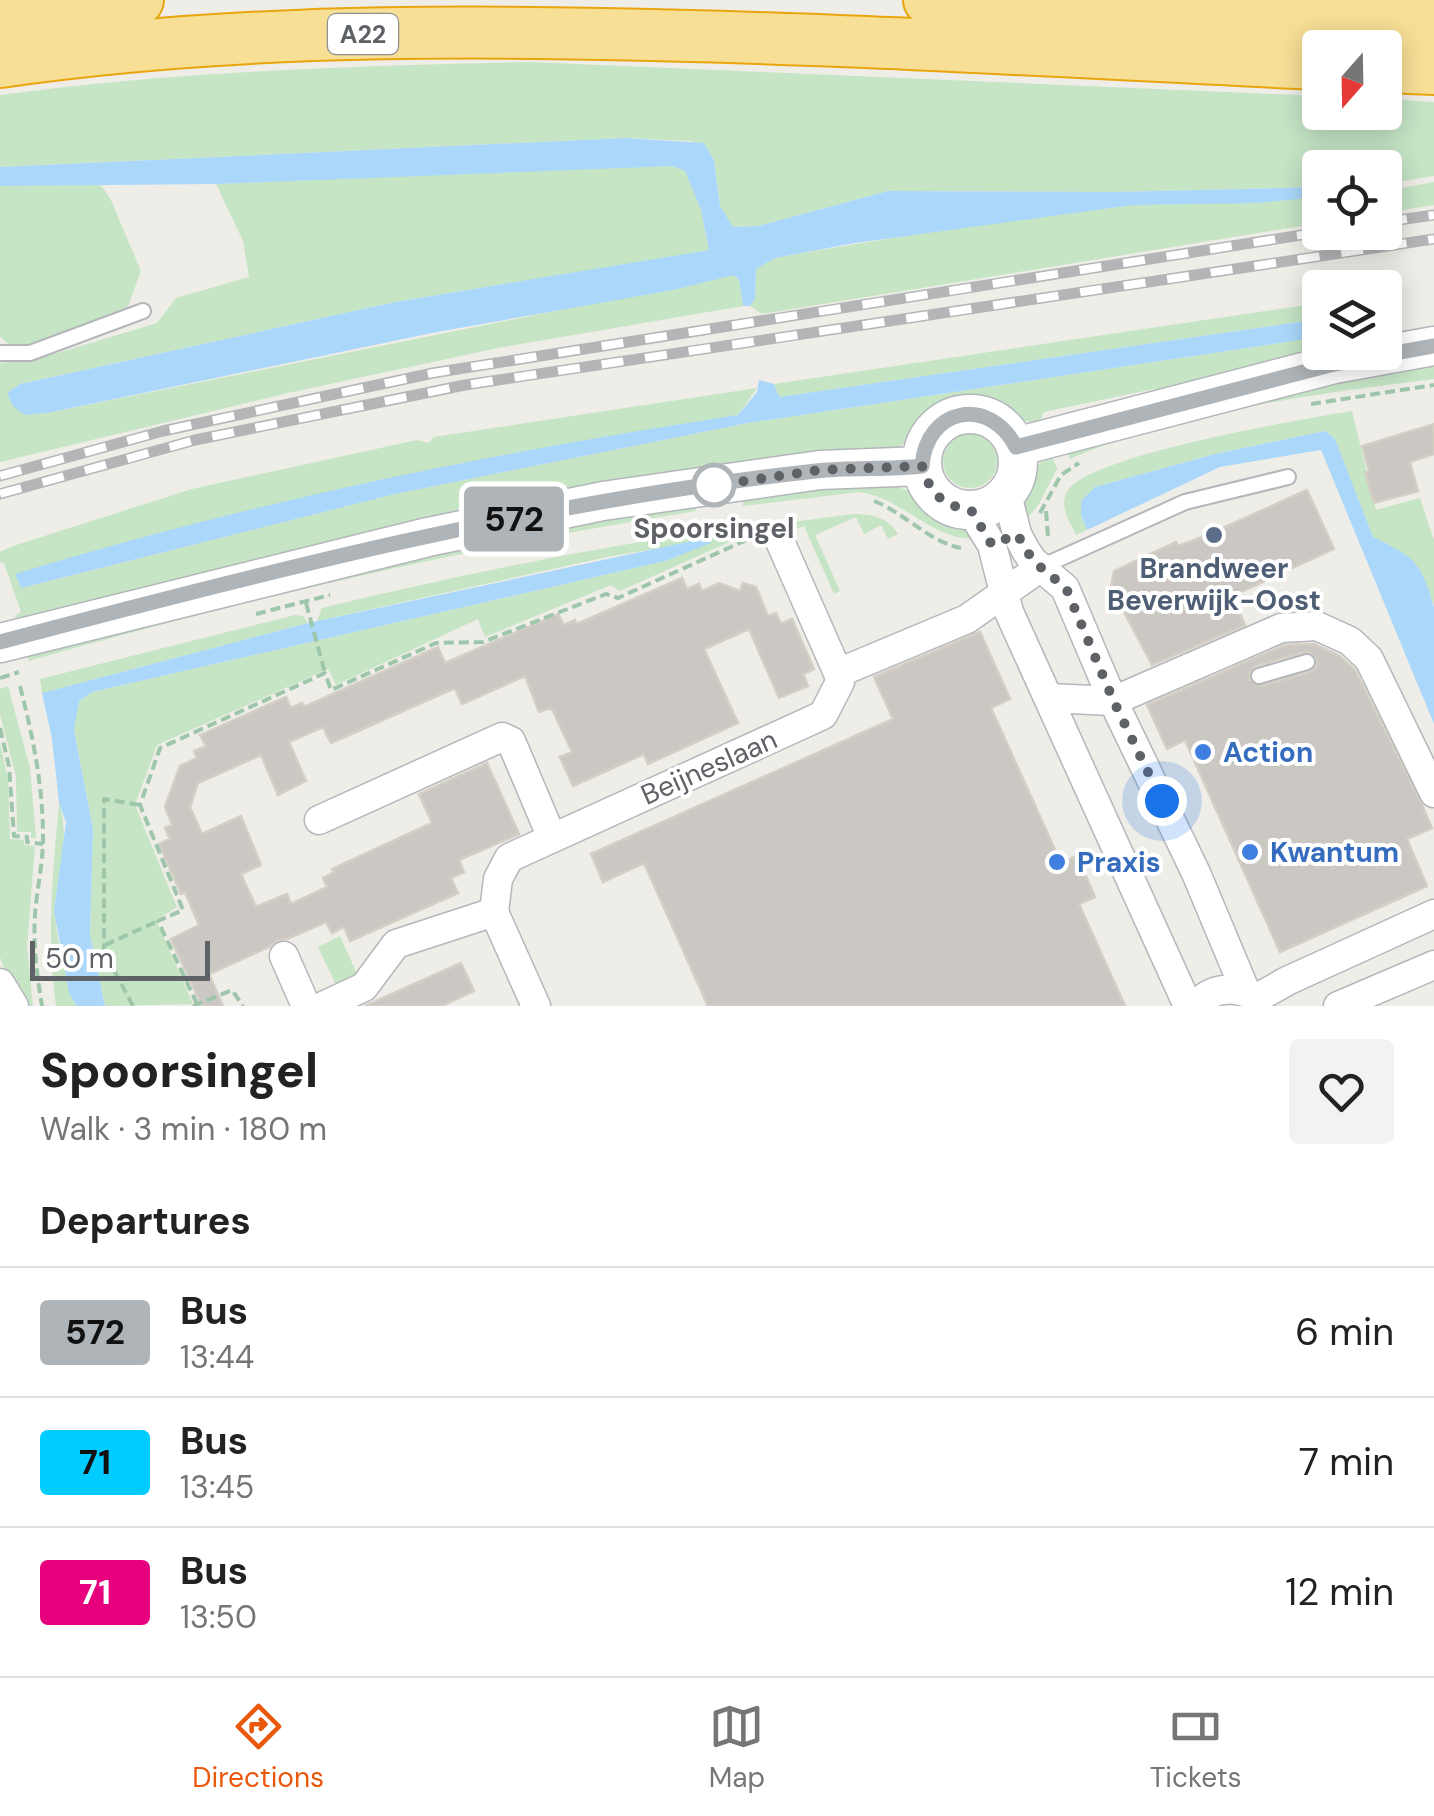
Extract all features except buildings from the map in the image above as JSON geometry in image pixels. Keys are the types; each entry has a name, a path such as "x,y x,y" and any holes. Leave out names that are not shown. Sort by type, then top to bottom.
{"highway":[{"path":"0,15 138,0"},
{"path":"930,0 1434,24"},
{"name":"A22","path":"0,62 168,43 288,35 482,32 727,36 1302,63"},
{"path":"1402,68 1434,69"}],"main road":[{"path":"1016,447 1334,364 1434,346"},
{"path":"984,416 1009,433 1016,447 1018,472 1007,494 990,506 954,508 938,498 927,484 922,466 929,436 953,417 984,416"},
{"path":"0,642 428,537 602,502 820,470 922,466"}],"street":[{"path":"1007,494 1002,592 1191,1006 1214,992 1257,998 1287,980 1434,914"},
{"path":"971,510 1066,588 1114,702 1257,998"},
{"path":"769,536 838,673 968,619 1041,567"},
{"path":"1048,698 1114,702 1281,628 1317,626 1350,640 1369,659 1434,793"},
{"name":"Beijneslaan","path":"494,912 498,880 509,858 823,715 840,682 838,673"},
{"path":"319,820 502,737 510,741 552,838"},
{"path":"323,1006 364,987 396,944 494,912 536,1006"},
{"path":"284,956 306,1006"},
{"path":"1338,1006 1434,965"},
{"path":"0,983 14,1006"}],"lane":[{"path":"0,354 30,353 143,311"},
{"path":"1041,567 1185,502 1288,477"},
{"path":"1259,676 1307,662"}],"path":[{"path":"1305,405 1434,385"},
{"path":"864,500 897,510 927,534 958,549 1005,539 1045,508 1061,475 1082,461"},
{"path":"306,602 332,690 436,643 483,642 606,594 618,598 769,536"},
{"path":"248,615 343,592"},
{"path":"0,678 31,668"},
{"path":"104,944 183,910 140,805 160,748 325,673"},
{"path":"20,686 39,765 43,844 35,965 42,1006"},
{"path":"0,728 9,766 14,836 43,844"},
{"path":"133,1006 104,951 104,799 140,805"},
{"path":"158,922 195,1005 232,990 244,1006"}],"green space":[{"path":"529,62 1302,95 1302,130 1402,130 1402,100 1434,102 1434,176 1402,181 1402,150 1302,150 1302,187 888,191 758,226 733,227 720,206 714,160 692,141 626,138 0,167 0,95 198,75"},
{"path":"672,166 685,171 701,210 709,251 395,302 20,384 52,412 734,275 739,280 743,306 498,348 0,462 0,363 44,357 157,323 176,298 249,277 243,241 216,184"},
{"path":"1434,182 1434,205 1402,210 1402,188"},
{"path":"100,184 110,198 141,271 127,309 33,346 11,347 0,336 0,186"},
{"path":"1302,198 1302,226 762,314 750,306 755,299 756,269 775,258 952,228 1130,205"},
{"path":"1302,306 1302,322 779,397 774,384"},
{"path":"1302,340 1302,357 1157,397 1154,389 1044,412 1033,423 983,404 958,402 933,413 898,448 17,623 15,616 21,612 4,563 0,562 0,552 13,546 192,489 417,440 428,443 434,437 757,388 738,415 458,464 22,588 395,494 748,423"},
{"path":"1434,365 1434,379 1249,407 1157,428 1070,459 1068,452 1308,387"},
{"path":"1352,411 1376,510 1420,498 1434,540 1434,607 1425,583 1412,565 1373,538 1335,439 1325,431 1215,454 1095,487 1081,516 1087,530 1076,535 1066,514 1067,492 1083,478 1113,465 1199,441"},
{"path":"970,434 989,442 997,461 989,480 970,488 951,480 943,461 951,442"},
{"path":"1052,456 1057,469 1026,520 1021,500 1024,482"},
{"path":"898,487 941,508 978,539 946,533 890,502 859,492 743,506 742,496 809,489"},
{"path":"694,500 696,511 360,576 29,661 26,651 390,560"},
{"path":"853,514 878,518 898,534 888,539 881,525 864,534 856,517 815,535 840,591 834,594 804,526 787,533 783,528 766,537 762,526"},
{"path":"751,526 754,531 620,591 611,585 485,637 478,619 336,685 328,669 157,745 135,805 177,907 156,920 193,1004 105,1006 90,935 93,829 74,730 79,701 92,692 665,561 713,539 607,557 317,621 322,608 535,561"},
{"path":"303,616 308,623 42,693 40,679"},
{"path":"8,686 30,768 36,838 31,838 31,832 17,832 16,777 0,714 0,689"},
{"path":"0,742 8,779 10,839 35,846 27,946 33,1006 24,1006 10,985 0,957"},
{"path":"59,803 64,840 55,914 65,972 77,1006 56,1006 53,980 51,904"},
{"path":"340,936 358,976 336,985 318,947"}],"water":[{"path":"626,138 704,143 714,160 720,206 733,227 758,226 888,191 1302,187 1302,199 1133,205 855,243 775,258 756,269 755,299 750,306 743,306 739,280 734,275 25,415 13,406 7,393 20,384 395,302 709,250 701,210 685,171 672,166 216,184 0,186 0,167"},
{"path":"1302,322 1302,340 748,423 395,494 21,588 15,574 193,524 374,481 738,415 757,392 759,380 774,384 779,397"},
{"path":"1325,431 1335,439 1373,537 1414,562 1429,592 1434,607 1434,724 1321,450 1220,467 1087,530 1081,515 1081,501 1095,487 1215,454"},
{"path":"711,537 711,543 665,561 92,692 79,701 74,730 93,829 90,935 105,1006 77,1006 69,993 54,911 66,822 59,803 42,693 308,623"}],"railway":[{"path":"1402,220 1434,215"},
{"path":"0,476 163,431 433,373 1302,235"},
{"path":"0,494 195,440 465,385 1434,239"}],"bus line":[{"name":"572","path":"0,642 428,537 602,502 820,470 922,466 929,436 953,417 968,414 998,422 1016,447 1334,364 1434,346"}],"place":[{"name":"Spoorsingel","path":"714,485"},
{"name":"Brandweer Beverwijk-Oost","path":"1214,535"},
{"name":"Action","path":"1203,752"},
{"name":"Kwantum","path":"1250,852"},
{"name":"Praxis","path":"1057,862"}],"route":[{"path":"714,485 711,486 820,470 922,466 927,484 938,498 954,508 971,510 992,545 1017,534 1033,561 1066,588 1114,702 1162,801"}]}
